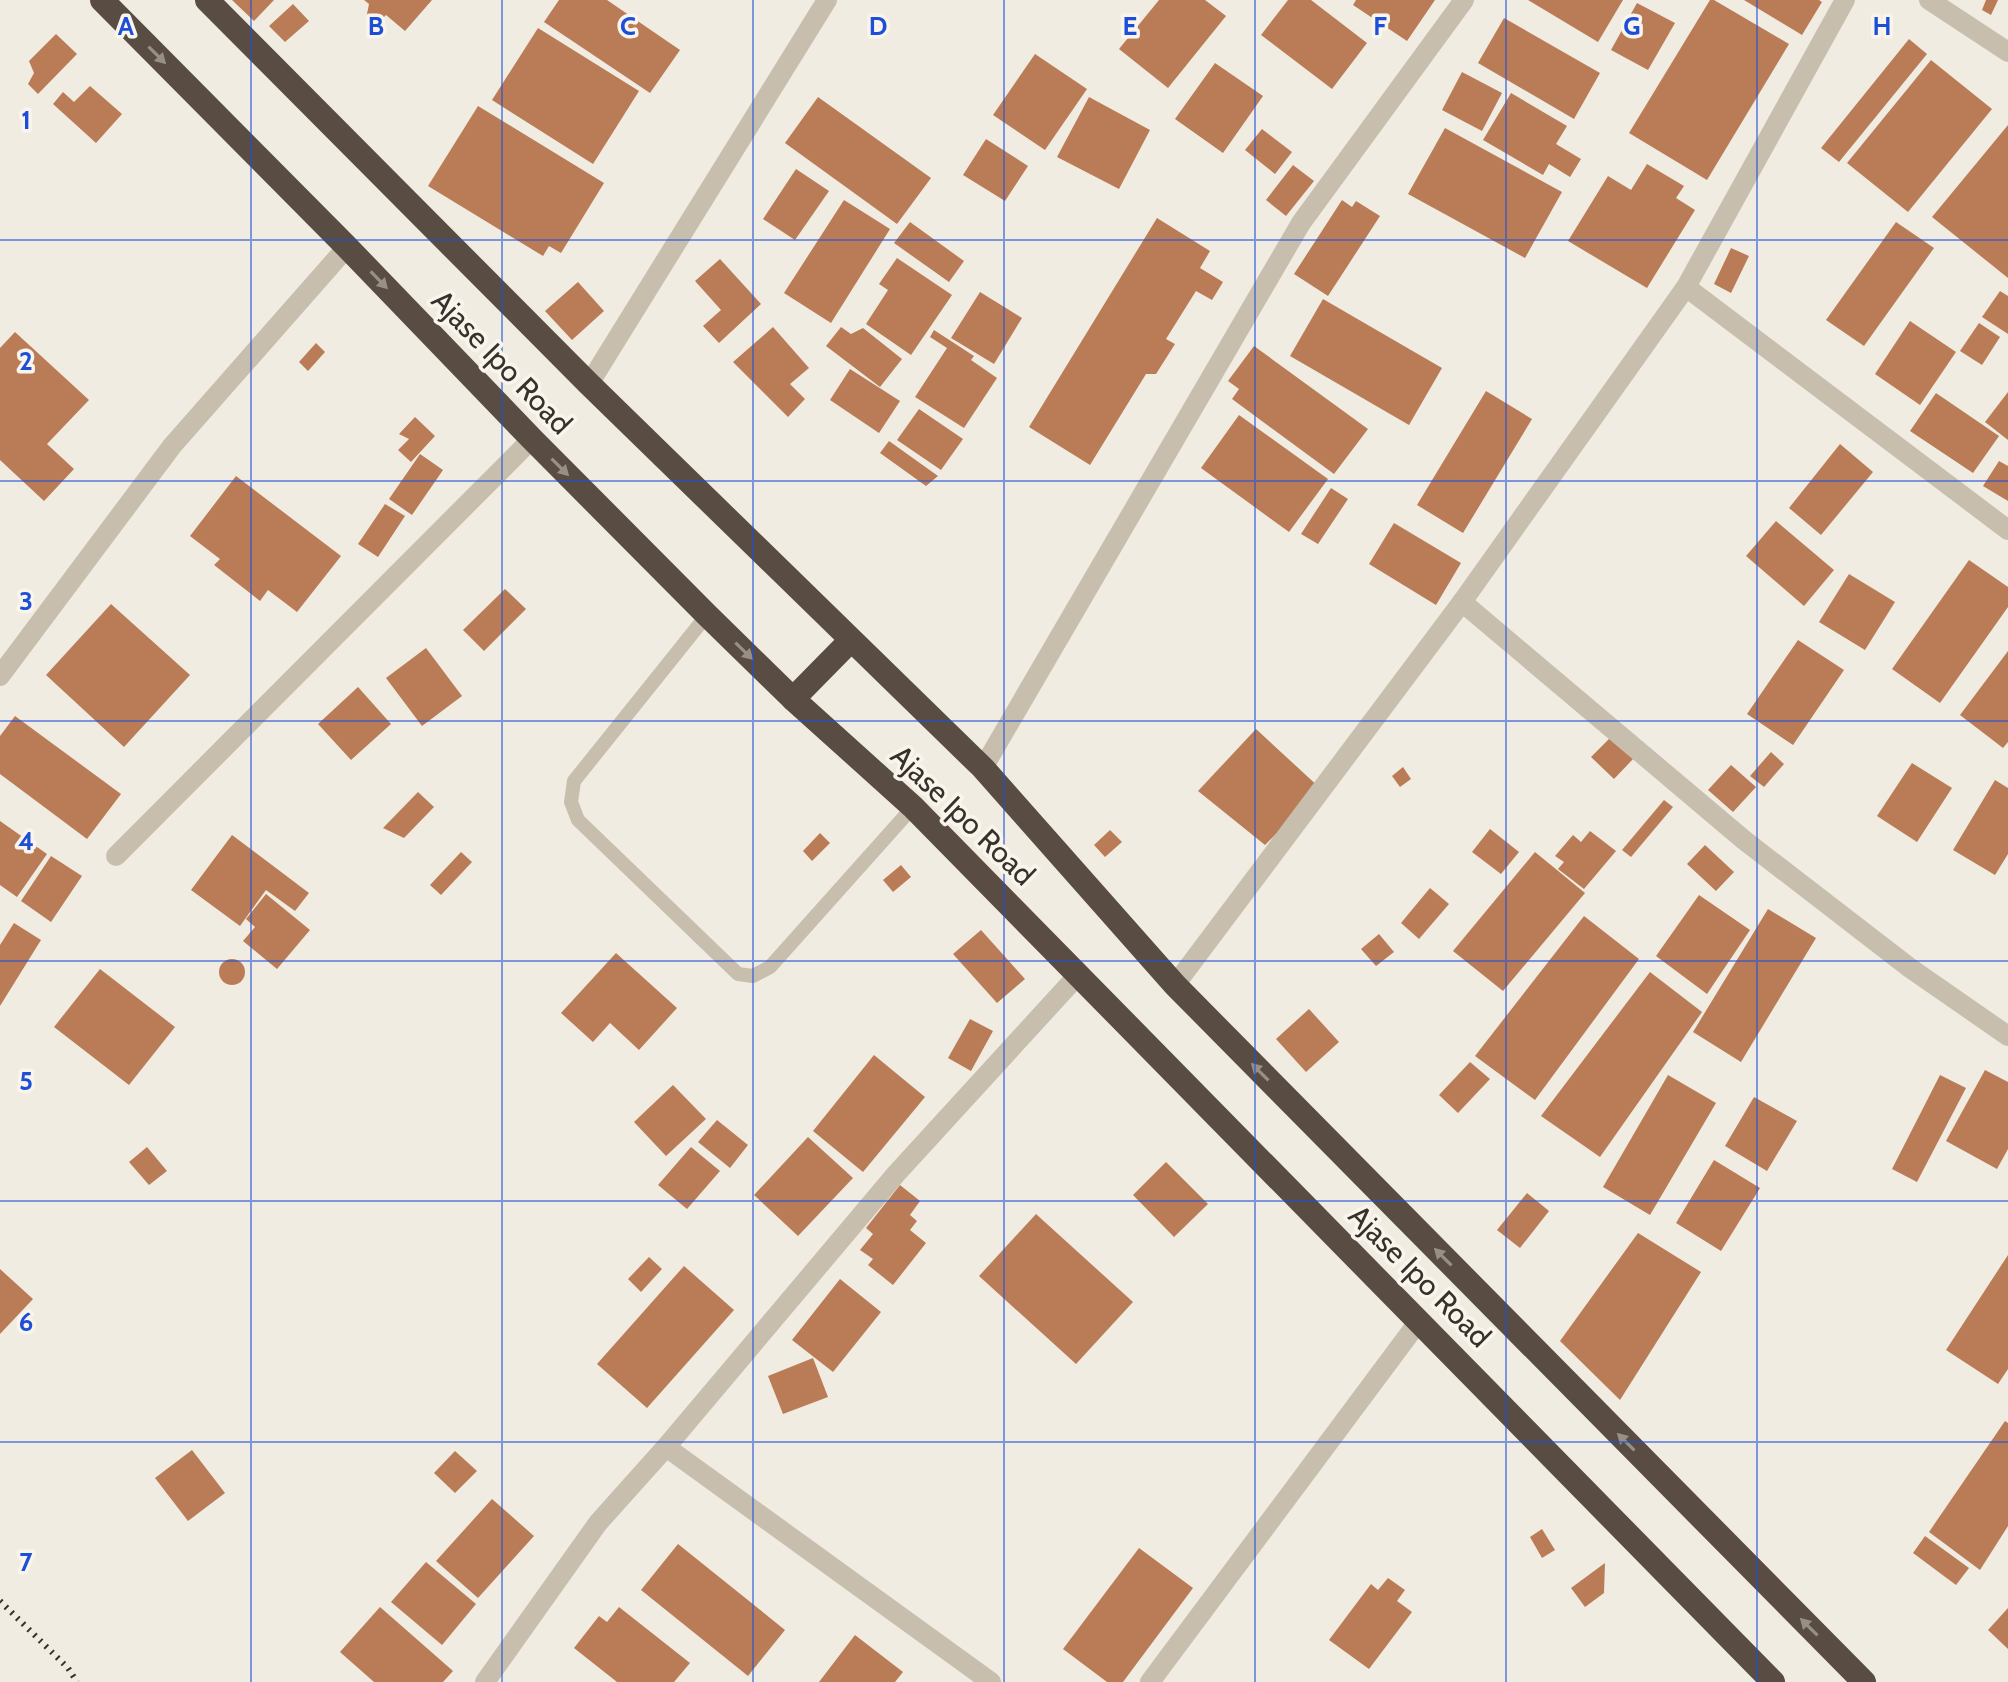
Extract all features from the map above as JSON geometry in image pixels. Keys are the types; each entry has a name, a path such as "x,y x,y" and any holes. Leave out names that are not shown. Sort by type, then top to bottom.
{"highway":[{"name":"Ajase Ipo Road","path":"102,0 707,615 793,699 913,807 1773,1682"},
{"name":"Ajase Ipo Road","path":"207,0 589,384 983,768 1175,985 1864,1682"},
{"path":"793,699 851,640"}],"street":[{"path":"589,384 827,0"},
{"path":"983,768 1301,223 1464,0"},
{"path":"1175,985 1462,602 1686,287 1845,0"},
{"path":"1929,0 2008,52"},
{"path":"0,676 172,446 347,247"},
{"path":"1686,287 2008,530"},
{"path":"116,856 532,439"},
{"path":"1462,602 1744,840 1910,968 2008,1036"},
{"path":"485,1682 598,1523 896,1174 1078,975"},
{"path":"1150,1682 1419,1321"},
{"path":"666,1447 991,1682"}],"lane":[{"path":"707,615 574,781 571,802 578,820 738,974 753,976 770,967 913,807"}],"building":[{"path":"232,0 274,0 254,21"},
{"path":"364,0 432,0 405,31 386,15 378,23 367,14 369,4"},
{"path":"559,0 607,0 680,50 650,93 544,22"},
{"path":"1159,0 1205,0 1226,16 1168,88 1119,49"},
{"path":"1288,0 1311,0 1367,43 1332,89 1261,35"},
{"path":"1356,0 1435,0 1407,41 1353,5"},
{"path":"1528,0 1623,0 1598,42"},
{"path":"1710,0 1789,44 1707,180 1629,133"},
{"path":"1744,0 1819,0 1822,2 1802,35"},
{"path":"1986,0 1998,0 1991,15 1982,10"},
{"path":"1637,3 1675,23 1648,70 1611,50"},
{"path":"293,4 309,21 285,42 269,26"},
{"path":"1504,18 1600,73 1574,119 1478,63"},
{"path":"538,28 639,91 593,164 492,100"},
{"path":"56,34 77,54 38,94 28,84 34,73 29,61"},
{"path":"1909,39 1927,54 1839,162 1821,148"},
{"path":"1035,54 1087,89 1045,150 993,115"},
{"path":"1931,60 1992,109 1908,212 1847,163"},
{"path":"1215,63 1263,96 1223,153 1175,119"},
{"path":"1462,72 1502,93 1482,131 1442,110"},
{"path":"90,86 122,114 96,143 53,104 63,92 74,102"},
{"path":"1511,93 1567,126 1556,144 1581,159 1570,177 1549,164 1543,175 1483,140"},
{"path":"818,97 931,178 897,224 785,143"},
{"path":"1089,97 1150,130 1119,189 1057,157"},
{"path":"478,106 604,183 561,253 549,246 543,256 428,186"},
{"path":"2008,125 2008,278 1932,217"},
{"path":"1445,128 1562,192 1525,258 1408,194"},
{"path":"1262,129 1292,152 1275,174 1245,150"},
{"path":"986,139 1028,166 1005,201 963,175"},
{"path":"1647,164 1684,186 1676,198 1695,210 1647,288 1568,241 1608,176 1631,190"},
{"path":"1293,165 1314,181 1286,216 1266,200"},
{"path":"796,169 829,191 795,240 763,219"},
{"path":"844,200 890,229 831,323 784,293"},
{"path":"1342,200 1352,207 1356,201 1380,216 1328,296 1294,274"},
{"path":"1157,218 1210,251 1200,268 1223,282 1212,300 1196,291 1166,339 1175,344 1156,374 1146,374 1090,465 1029,427"},
{"path":"910,222 964,261 949,282 894,243"},
{"path":"1896,222 1934,248 1864,346 1826,320"},
{"path":"1731,248 1749,256 1731,293 1714,284"},
{"path":"897,258 952,295 911,355 866,324 888,290 879,284"},
{"path":"720,259 761,304 719,343 703,326 721,310 695,281"},
{"path":"578,282 604,311 572,340 545,311"},
{"path":"2000,291 2008,296 2008,334 1982,317"},
{"path":"980,292 1022,318 994,364 951,338"},
{"path":"1323,299 1442,368 1409,425 1290,356"},
{"path":"1910,321 1956,352 1920,405 1875,374"},
{"path":"1979,323 2000,337 1982,365 1960,351"},
{"path":"773,327 809,368 790,384 805,399 788,417 733,362"},
{"path":"841,327 851,334 863,328 902,359 880,387 826,346"},
{"path":"934,330 974,356 971,360 997,378 964,428 915,397 947,348 930,337"},
{"path":"15,332 89,400 47,444 74,469 44,501 0,460 0,348"},
{"path":"316,343 325,352 308,371 299,362"},
{"path":"1254,346 1368,429 1334,474 1232,399 1239,389 1228,381"},
{"path":"850,369 900,401 879,433 830,400"},
{"path":"1486,391 1532,419 1463,533 1417,505"},
{"path":"2008,392 2008,440 1985,422"},
{"path":"1936,393 1999,436 1973,473 1910,431"},
{"path":"919,409 963,439 941,470 897,440"},
{"path":"1239,415 1328,479 1289,532 1201,468"},
{"path":"415,417 435,436 411,462 398,450 409,439 399,434"},
{"path":"889,441 938,476 926,486 880,453"},
{"path":"1840,444 1873,472 1821,535 1789,508"},
{"path":"420,454 443,470 412,515 389,499"},
{"path":"1999,461 2008,466 2008,501 1983,486"},
{"path":"236,476 341,556 297,612 268,590 260,601 214,565 220,559 190,536"},
{"path":"1331,488 1348,499 1318,544 1301,534"},
{"path":"385,504 405,516 378,557 358,544"},
{"path":"1776,521 1834,570 1804,606 1746,556"},
{"path":"1394,523 1461,563 1436,605 1369,564"},
{"path":"1969,560 2008,587 2008,607 1940,703 1892,669"},
{"path":"1849,574 1895,602 1865,650 1819,622"},
{"path":"505,589 526,609 484,651 463,630"},
{"path":"111,604 190,675 124,747 46,675"},
{"path":"1798,640 1844,670 1793,745 1747,714"},
{"path":"426,648 462,696 422,726 386,678"},
{"path":"2008,651 2008,742 2003,748 1960,715"},
{"path":"358,687 391,724 351,760 318,724"},
{"path":"15,716 121,794 87,839 0,774 0,736"},
{"path":"1256,729 1321,789 1265,845 1198,791"},
{"path":"1611,737 1634,758 1614,779 1591,757"},
{"path":"1771,752 1784,764 1764,787 1750,776"},
{"path":"1912,763 1952,788 1917,842 1877,816"},
{"path":"1731,765 1756,787 1733,812 1708,790"},
{"path":"1403,767 1411,779 1400,787 1392,776"},
{"path":"1995,780 2008,788 2008,854 1995,875 1953,850"},
{"path":"418,792 434,807 404,838 383,828"},
{"path":"1664,800 1673,807 1631,857 1622,850"},
{"path":"0,821 47,854 17,897 0,885"},
{"path":"1490,829 1519,852 1501,874 1472,852"},
{"path":"1110,830 1122,842 1105,857 1094,845"},
{"path":"1590,831 1616,851 1584,889 1558,869 1564,862 1555,856 1573,835 1581,842"},
{"path":"820,833 830,843 812,861 803,851"},
{"path":"232,835 309,893 295,911 266,890 240,926 191,890"},
{"path":"1705,845 1734,872 1716,891 1687,864"},
{"path":"461,852 472,862 441,895 430,885"},
{"path":"1535,852 1585,893 1503,991 1453,951"},
{"path":"51,856 82,876 51,922 21,901"},
{"path":"901,865 911,877 893,892 883,880"},
{"path":"1430,888 1449,904 1419,939 1401,923"},
{"path":"266,894 310,930 277,969 243,941 255,927 246,919"},
{"path":"1699,895 1750,930 1707,994 1656,956"},
{"path":"1768,909 1816,938 1741,1062 1693,1032"},
{"path":"1584,916 1639,959 1535,1100 1475,1056"},
{"path":"14,923 41,940 0,1006 0,945"},
{"path":"981,930 1025,979 997,1003 953,954"},
{"path":"1379,934 1394,952 1376,966 1361,949"},
{"path":"616,953 677,1008 639,1050 610,1023 593,1042 561,1013"},
{"path":"232,959 241,963 245,972 241,981 232,985 223,981 219,972 223,963"},
{"path":"100,969 175,1027 129,1085 54,1027"},
{"path":"1650,972 1702,1012 1600,1157 1541,1116"},
{"path":"1309,1009 1339,1042 1306,1072 1276,1039"},
{"path":"970,1019 993,1031 971,1071 948,1058"},
{"path":"874,1055 925,1097 863,1172 813,1131"},
{"path":"1470,1062 1490,1079 1458,1113 1439,1095"},
{"path":"1985,1070 2008,1082 2008,1149 1997,1169 1946,1141"},
{"path":"1668,1075 1716,1103 1650,1215 1603,1187"},
{"path":"1940,1075 1966,1088 1917,1182 1892,1169"},
{"path":"673,1085 706,1119 666,1156 634,1122"},
{"path":"1754,1097 1797,1121 1767,1171 1725,1146"},
{"path":"717,1120 748,1145 730,1168 698,1142"},
{"path":"808,1137 853,1178 798,1236 754,1195"},
{"path":"147,1147 167,1171 149,1185 129,1162"},
{"path":"691,1147 720,1171 687,1209 658,1185"},
{"path":"1714,1160 1760,1188 1721,1251 1676,1223"},
{"path":"1166,1162 1208,1204 1174,1237 1133,1195"},
{"path":"900,1185 920,1201 910,1215 917,1221 910,1230 926,1243 893,1285 868,1265 873,1259 860,1250 873,1234 866,1228"},
{"path":"1527,1193 1549,1211 1520,1248 1497,1230"},
{"path":"1036,1214 1133,1302 1076,1364 979,1276"},
{"path":"1638,1233 1701,1272 1620,1400 1560,1341"},
{"path":"2008,1255 2008,1369 1998,1384 1946,1350"},
{"path":"649,1257 662,1269 641,1292 628,1279"},
{"path":"684,1266 734,1310 647,1408 597,1364"},
{"path":"0,1269 33,1299 0,1334"},
{"path":"840,1279 881,1312 833,1372 792,1340"},
{"path":"813,1358 828,1397 783,1414 768,1376"},
{"path":"2005,1421 2008,1423 2008,1526 1980,1570 1929,1532"},
{"path":"192,1450 225,1493 188,1521 155,1478"},
{"path":"455,1451 477,1471 455,1493 434,1473"},
{"path":"492,1499 534,1536 478,1598 436,1561"},
{"path":"1542,1529 1555,1550 1542,1558 1530,1537"},
{"path":"1925,1536 1969,1568 1956,1585 1913,1553"},
{"path":"678,1544 785,1630 748,1676 641,1590"},
{"path":"1139,1548 1193,1588 1123,1682 1107,1682 1063,1649"},
{"path":"426,1562 476,1604 442,1645 391,1602"},
{"path":"1605,1563 1604,1593 1585,1607 1571,1588"},
{"path":"1388,1578 1405,1590 1397,1601 1412,1612 1369,1669 1329,1640 1371,1584 1378,1590"},
{"path":"380,1607 453,1671 443,1682 374,1682 340,1652"},
{"path":"619,1607 690,1663 674,1682 617,1682 574,1648 599,1616 607,1622"},
{"path":"2008,1608 2008,1649 1988,1630"},
{"path":"855,1635 903,1672 895,1682 819,1682"}],"railway":[{"path":"0,1601 68,1668 77,1682"}]}
